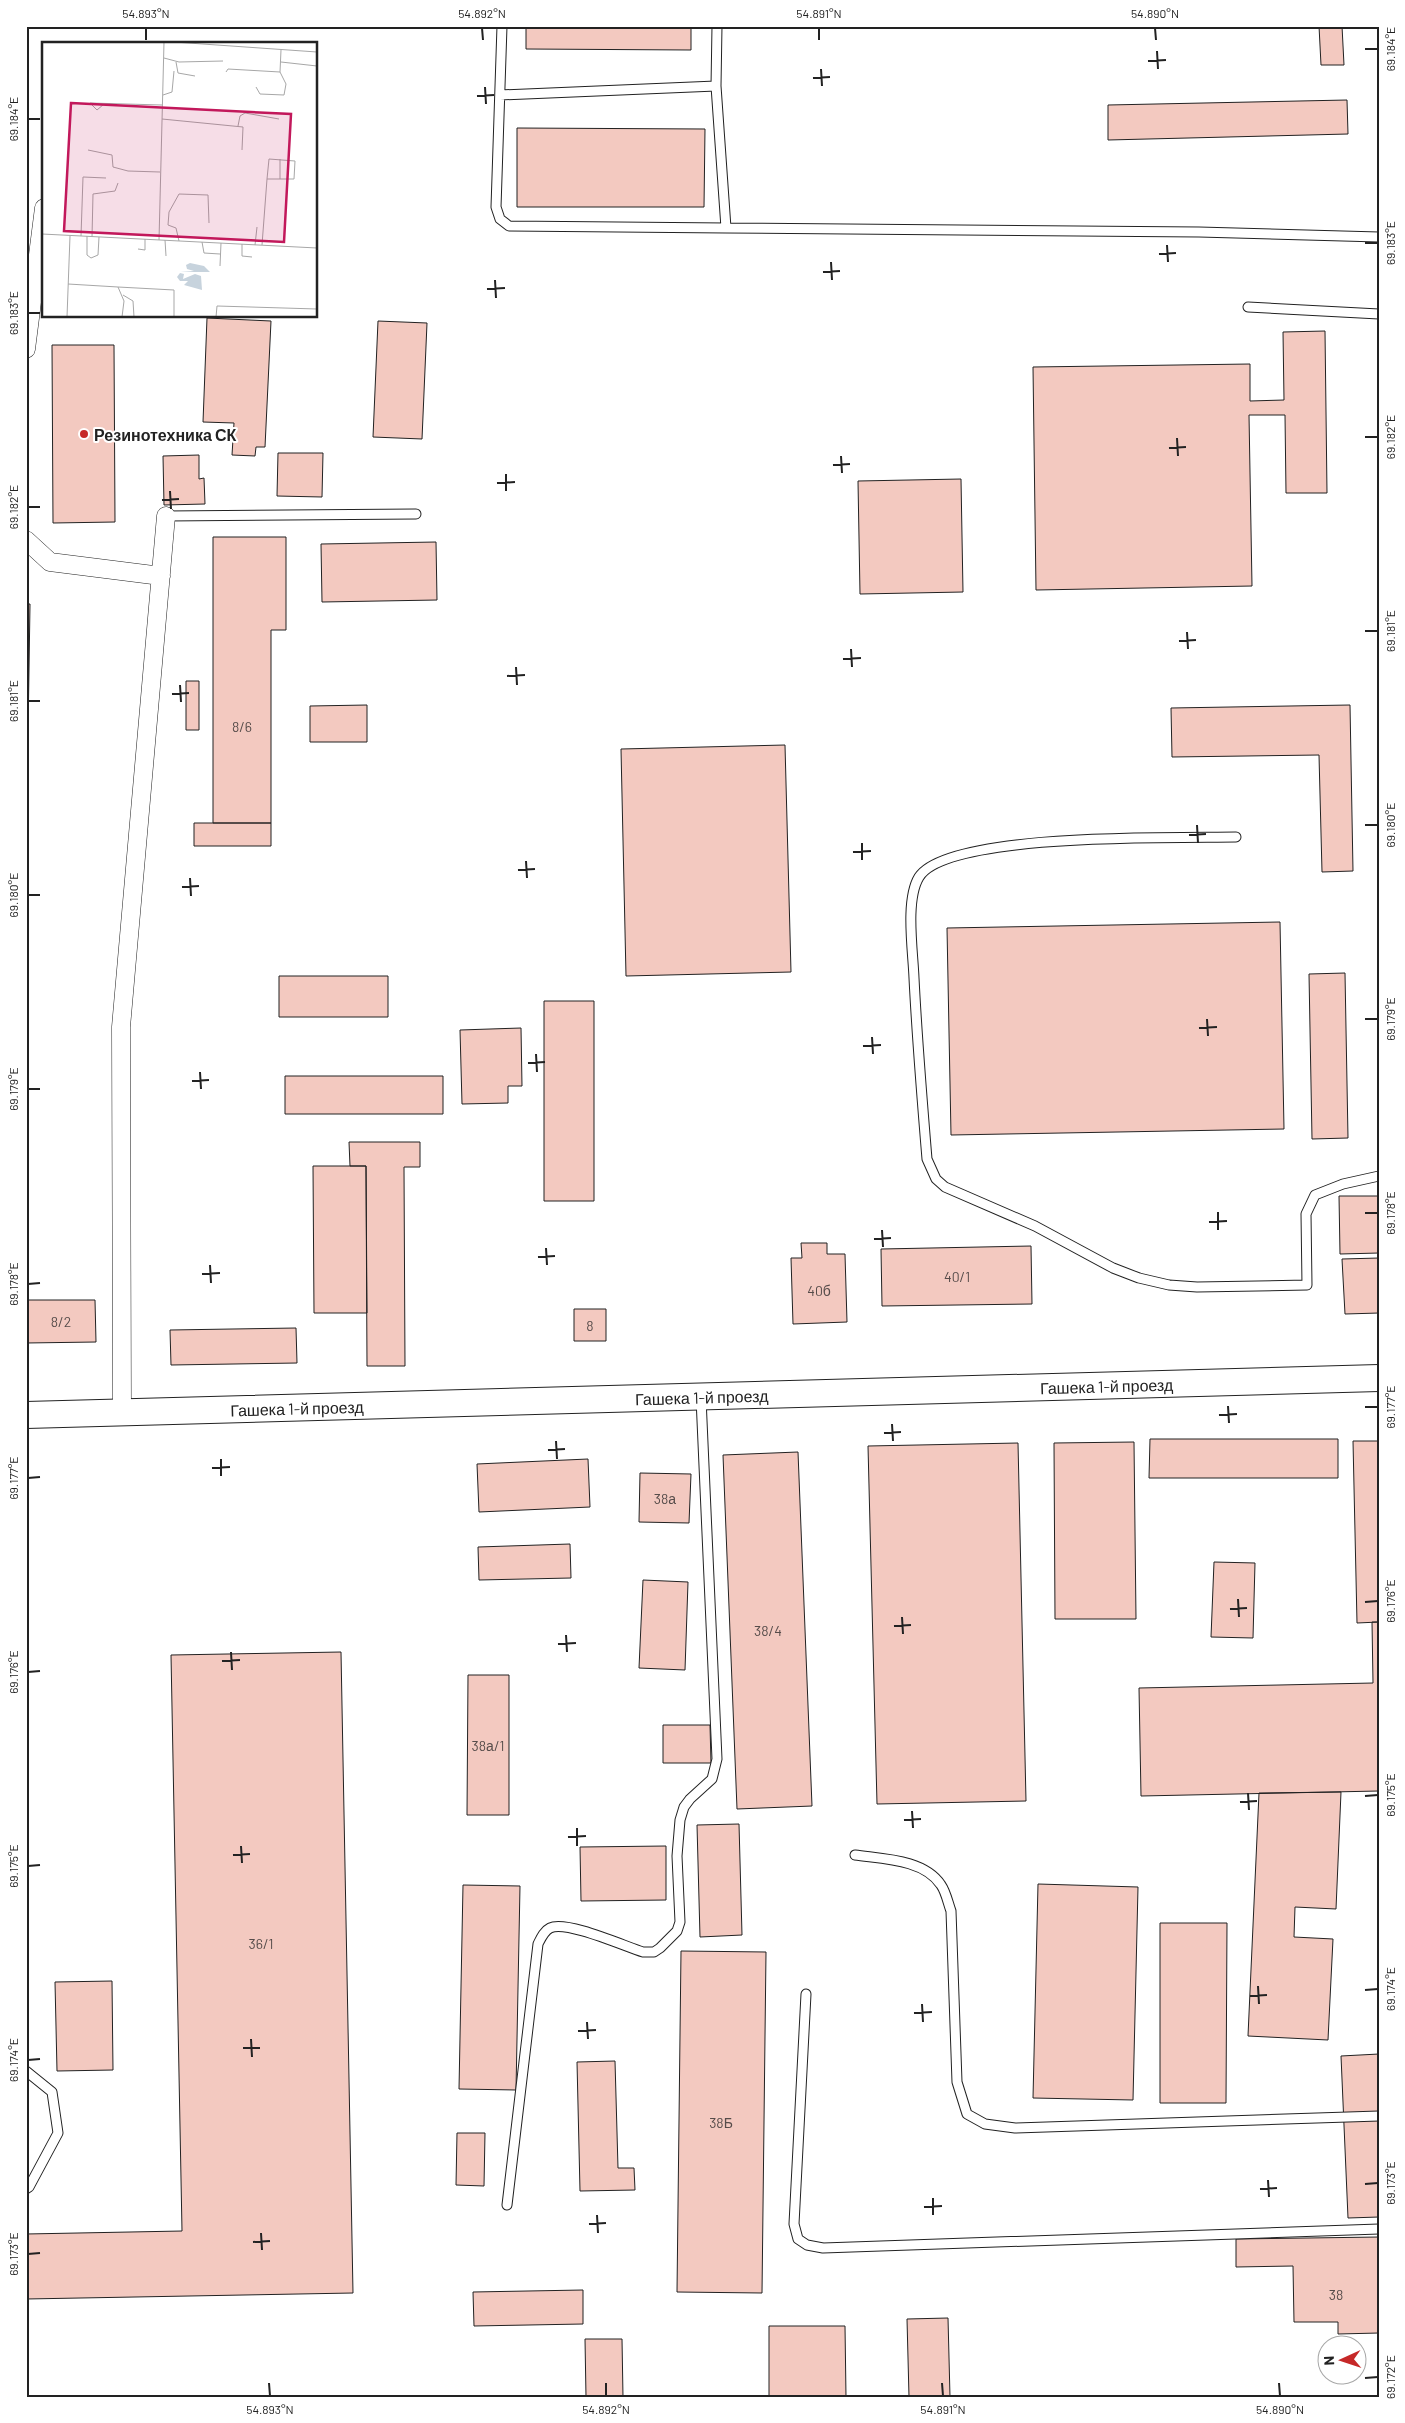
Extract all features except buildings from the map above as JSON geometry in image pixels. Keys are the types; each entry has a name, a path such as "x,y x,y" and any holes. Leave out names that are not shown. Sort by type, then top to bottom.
{"main road":[{"name":"Гашека 1-й проезд","path":"26,1415 1379,1378"}],"street":[{"path":"26,349 42,224"},
{"path":"122,1412 122,1027 166,516"},
{"path":"26,540 50,562 161,576"}],"lane":[{"path":"502,26 496,207 500,219 509,226 1199,232 1379,237"},
{"path":"717,26 716,86 726,228"},
{"path":"500,95 716,86"},
{"path":"1248,307 1379,314"},
{"path":"166,516 416,514"},
{"path":"1236,837 1071,838 957,854 926,868 918,879 913,894 912,930 918,1051 927,1159 930,1170 945,1187 1035,1226 1113,1268 1139,1278 1169,1285 1196,1287 1307,1285 1305,1220 1309,1204 1315,1195 1343,1184 1379,1176"},
{"path":"507,2204 538,1944 543,1934 550,1928 565,1926 643,1952 654,1952 669,1940 680,1922 677,1856 680,1820 684,1807 690,1799 712,1779 717,1759 701,1398"},
{"path":"855,1855 906,1863 922,1869 941,1884 951,1911 957,2082 967,2114 985,2124 1015,2128 1379,2116"},
{"path":"806,1994 794,2224 798,2239 807,2245 823,2248 1379,2229"},
{"path":"26,2070 52,2092 58,2133 29,2187 26,2188"}],"place":[{"name":"Резинотехника СК","path":"84,434"}]}
